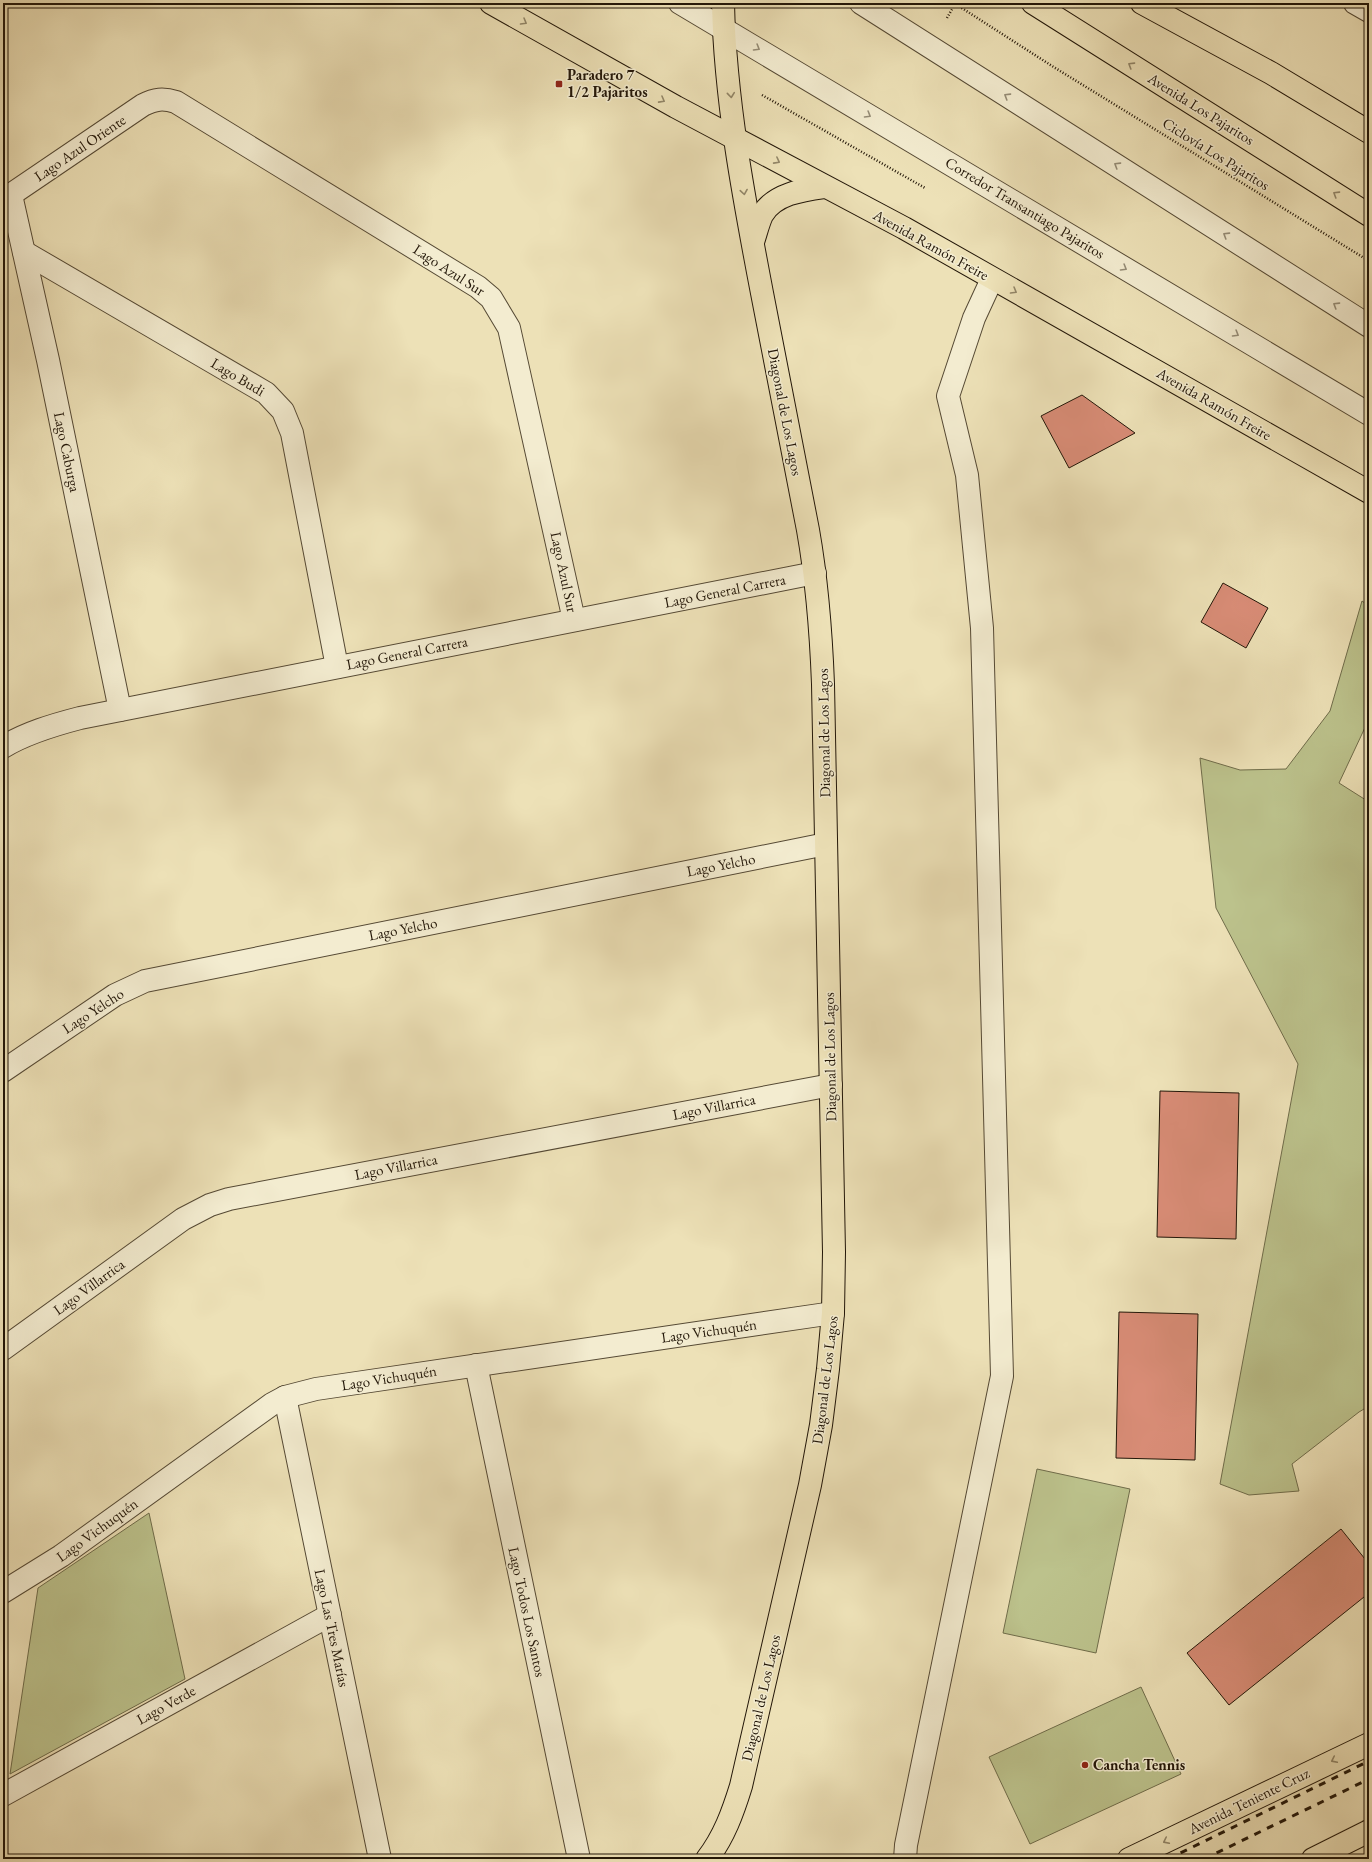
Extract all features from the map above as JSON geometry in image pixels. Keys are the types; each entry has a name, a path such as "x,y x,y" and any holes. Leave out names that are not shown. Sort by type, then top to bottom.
{"main road":[{"name":"Avenida Ramón Freire","path":"491,3 585,57 824,187 904,228 1369,492"},
{"name":"Diagonal de Los Lagos","path":"707,1859 723,1833 734,1810 743,1778 810,1485 823,1411 833,1313 831,1085 823,676 815,573 752,244 736,139 724,28 723,3"},
{"name":"Avenida Los Pajaritos","path":"1033,3 1369,215"},
{"path":"1142,3 1271,74 1369,132"},
{"name":"Diagonal de Los Lagos","path":"752,244 759,221 772,204 785,196 800,190 824,187"},
{"name":"Avenida Teniente Cruz","path":"1129,1859 1369,1744"},
{"path":"1313,1859 1369,1831"}],"street":[{"name":"Corredor Transantiago Pajaritos","path":"680,3 1369,414"},
{"path":"861,3 1369,326"},
{"path":"1355,3 1369,11"},
{"name":"Lago Azul Oriente","path":"7,198 143,105 151,100 160,99"},
{"name":"Lago Azul Sur","path":"160,99 176,102 478,286 491,298 509,328 574,620"},
{"name":"Lago Caburga","path":"7,198 24,252 48,360 120,710"},
{"name":"Lago Budi","path":"24,252 266,393 283,411 292,433 337,667"},
{"path":"905,1859 906,1845 1002,1376 982,628 967,475 948,396 974,318 992,279"},
{"name":"Lago General Carrera","path":"3,747 29,734 54,725 120,710 815,573"},
{"name":"Lago Yelcho","path":"3,1071 115,995 145,981 826,844"},
{"name":"Lago Villarrica","path":"3,1349 183,1219 210,1205 230,1199 831,1085"},
{"name":"Lago Vichuquén","path":"3,1592 60,1556 272,1404 285,1397 316,1389 833,1313"},
{"name":"Lago Todos Los Santos","path":"476,1365 579,1859"},
{"name":"Lago Las Tres Marías","path":"285,1397 380,1859"},
{"name":"Lago Verde","path":"3,1795 330,1615"}],"path":[{"path":"947,18 954,4"},
{"name":"Ciclovía Los Pajaritos","path":"954,4 1369,261"},
{"path":"762,95 925,188"}],"green space":[{"path":"1362,601 1369,606 1369,719 1339,783 1369,802 1369,1406 1359,1412 1292,1464 1299,1491 1249,1495 1220,1484 1298,1064 1216,908 1200,758 1240,770 1286,769 1330,711"},
{"path":"1037,1469 1130,1489 1096,1653 1003,1633"},
{"path":"149,1513 185,1679 10,1774 38,1588"},
{"name":"Cancha Tennis","path":"1141,1687 1181,1774 1030,1844 989,1757"}],"building":[{"path":"1082,395 1135,433 1069,468 1041,416"},
{"path":"1223,583 1268,608 1246,648 1201,622"},
{"path":"1160,1091 1239,1093 1236,1239 1157,1237"},
{"path":"1119,1312 1198,1314 1195,1460 1116,1458"},
{"path":"1341,1529 1369,1564 1369,1593 1229,1705 1187,1653"}],"railway":[{"path":"1168,1859 1369,1761"},
{"path":"1204,1859 1369,1779"}],"place":[{"name":"Paradero 7 1/2 Pajaritos","path":"559,84"},
{"name":"Cancha Tennis","path":"1085,1765"}]}
